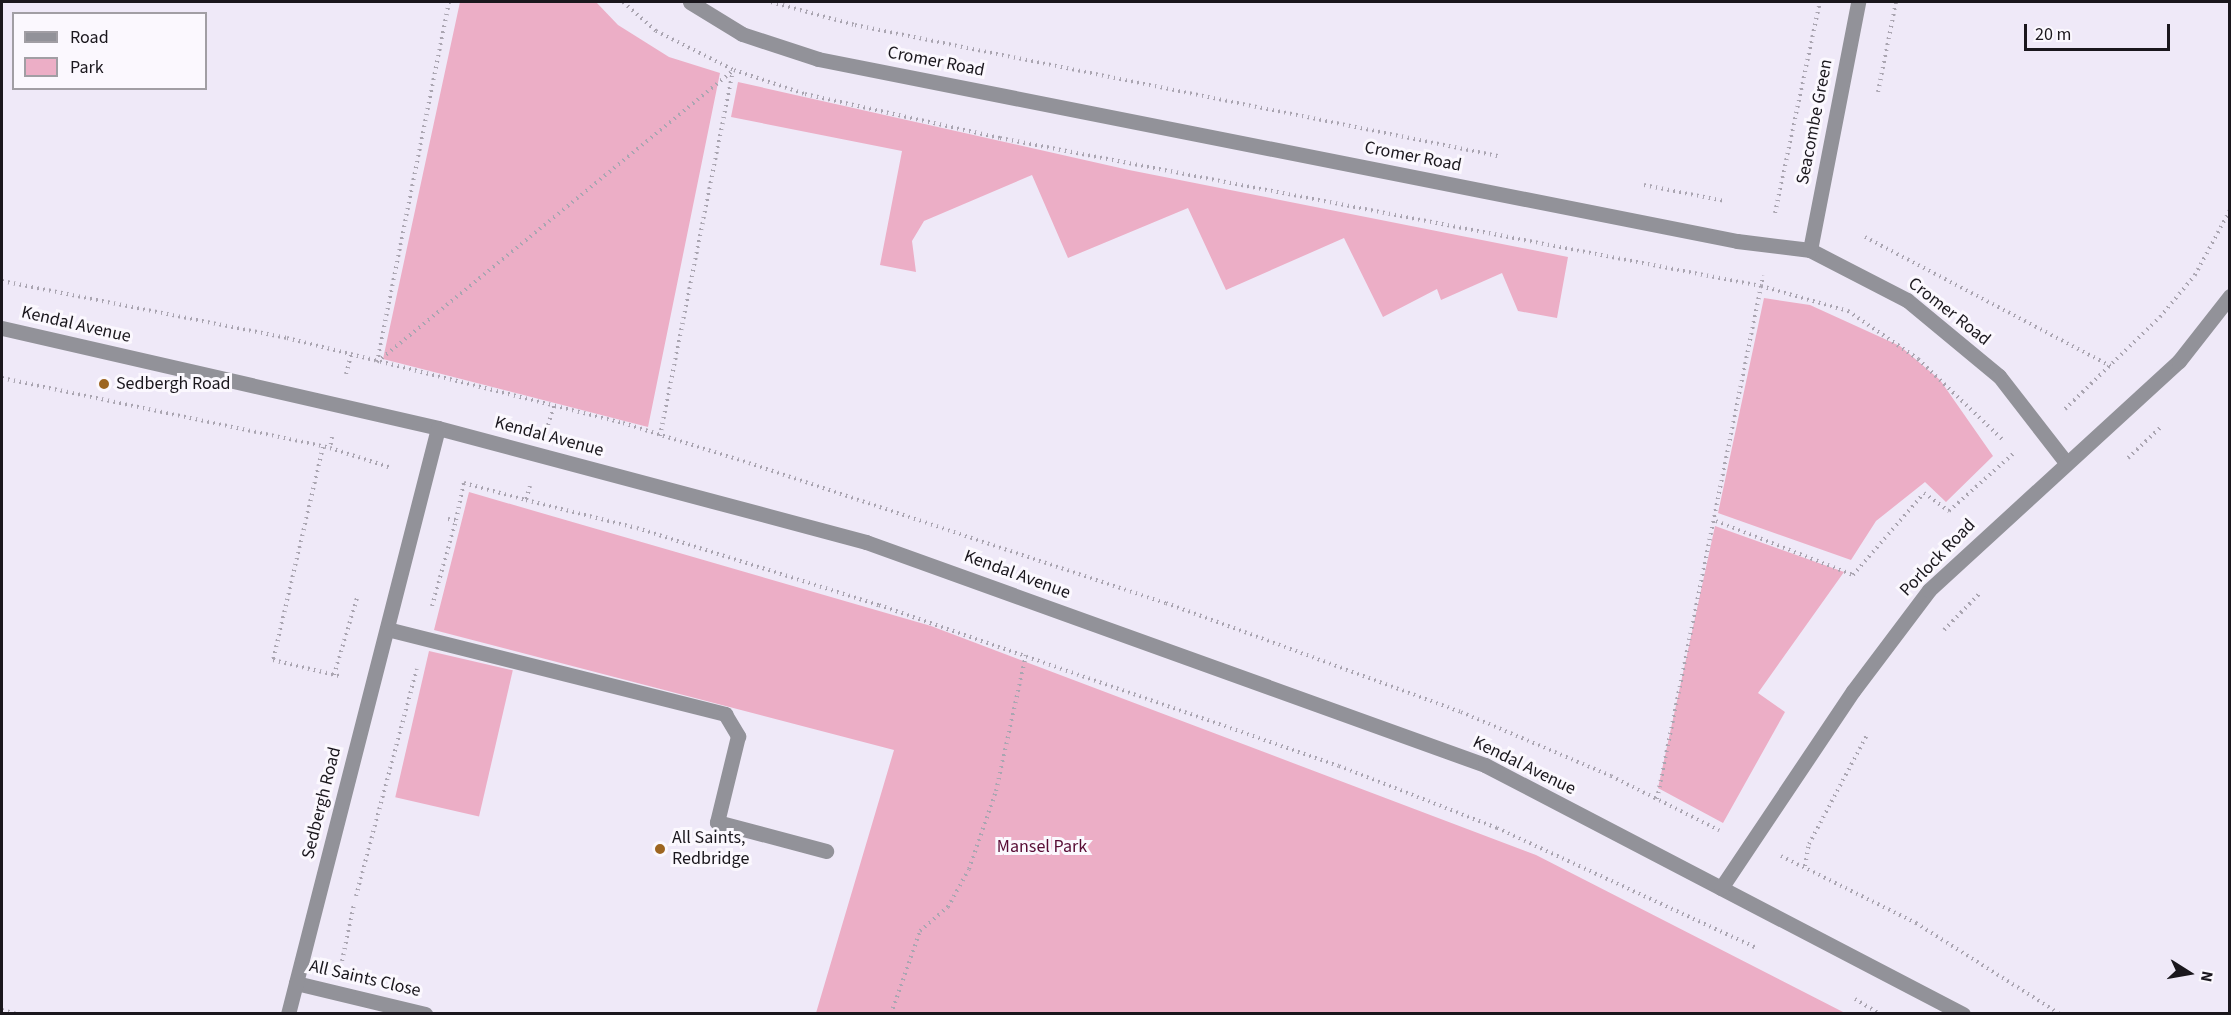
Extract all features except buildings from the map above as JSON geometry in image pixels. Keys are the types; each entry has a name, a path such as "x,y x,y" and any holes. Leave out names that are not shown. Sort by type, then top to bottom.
{"street":[{"name":"Cromer Road","path":"690,2 742,34 818,58 1769,245 1810,250 1907,300 1999,376 2065,461"},
{"name":"Seacombe Green","path":"1810,250 1858,2"},
{"name":"Porlock Road","path":"1721,888 1853,691 1929,590 2065,461 2179,361 2229,296"},
{"name":"Kendal Avenue","path":"2,328 438,428 866,542 1485,765 1963,1014"},
{"name":"Sedbergh Road","path":"288,1014 438,428"},
{"path":"387,629 725,714 738,736 717,822 826,851"},
{"name":"All Saints Close","path":"296,983 425,1014"}],"path":[{"path":"449,2 378,362 734,70"},
{"path":"623,2 656,31 734,70 774,86 1000,138 1761,286 1848,311 1882,330 2015,452"},
{"path":"1657,799 1716,520 1769,245 1820,2"},
{"path":"660,436 742,34"},
{"path":"1716,520 1853,576 1924,493 1948,511 2160,317 2195,275 2229,210"},
{"path":"2,378 330,448"},
{"path":"554,406 526,500 637,528 1026,655 1497,828 1762,950"},
{"path":"2122,462 2165,424"},
{"path":"323,447 273,660 372,685"},
{"path":"335,992 456,520"},
{"path":"1938,637 1985,588"},
{"path":"891,1014 920,932 948,907 969,868 996,791 1026,655"},
{"path":"1805,866 1809,844 1869,731"},
{"path":"1849,996 1880,1014"},
{"path":"2,1010 17,1014"}],"green space":[{"path":"460,2 596,2 618,25 669,57 720,73 648,427 383,359"},
{"path":"738,82 1129,170 1568,257 1557,318 1518,311 1502,273 1441,300 1437,289 1383,317 1344,238 1226,290 1188,208 1068,258 1032,175 924,221 912,241 916,272 880,265 902,151 731,117"},
{"path":"1764,298 1810,305 1900,346 1940,380 1993,456 1946,502 1925,482 1876,521 1851,560 1718,513"},
{"name":"Mansel Park","path":"469,492 931,626 1536,855 1845,1013 816,1013 894,750 434,630"},
{"path":"1715,526 1844,572 1758,693 1785,712 1723,823 1658,788"},
{"path":"429,651 513,670 479,817 395,797"}],"place":[{"name":"Sedbergh Road","path":"104,384"},
{"name":"All Saints, Redbridge","path":"660,849"}]}
